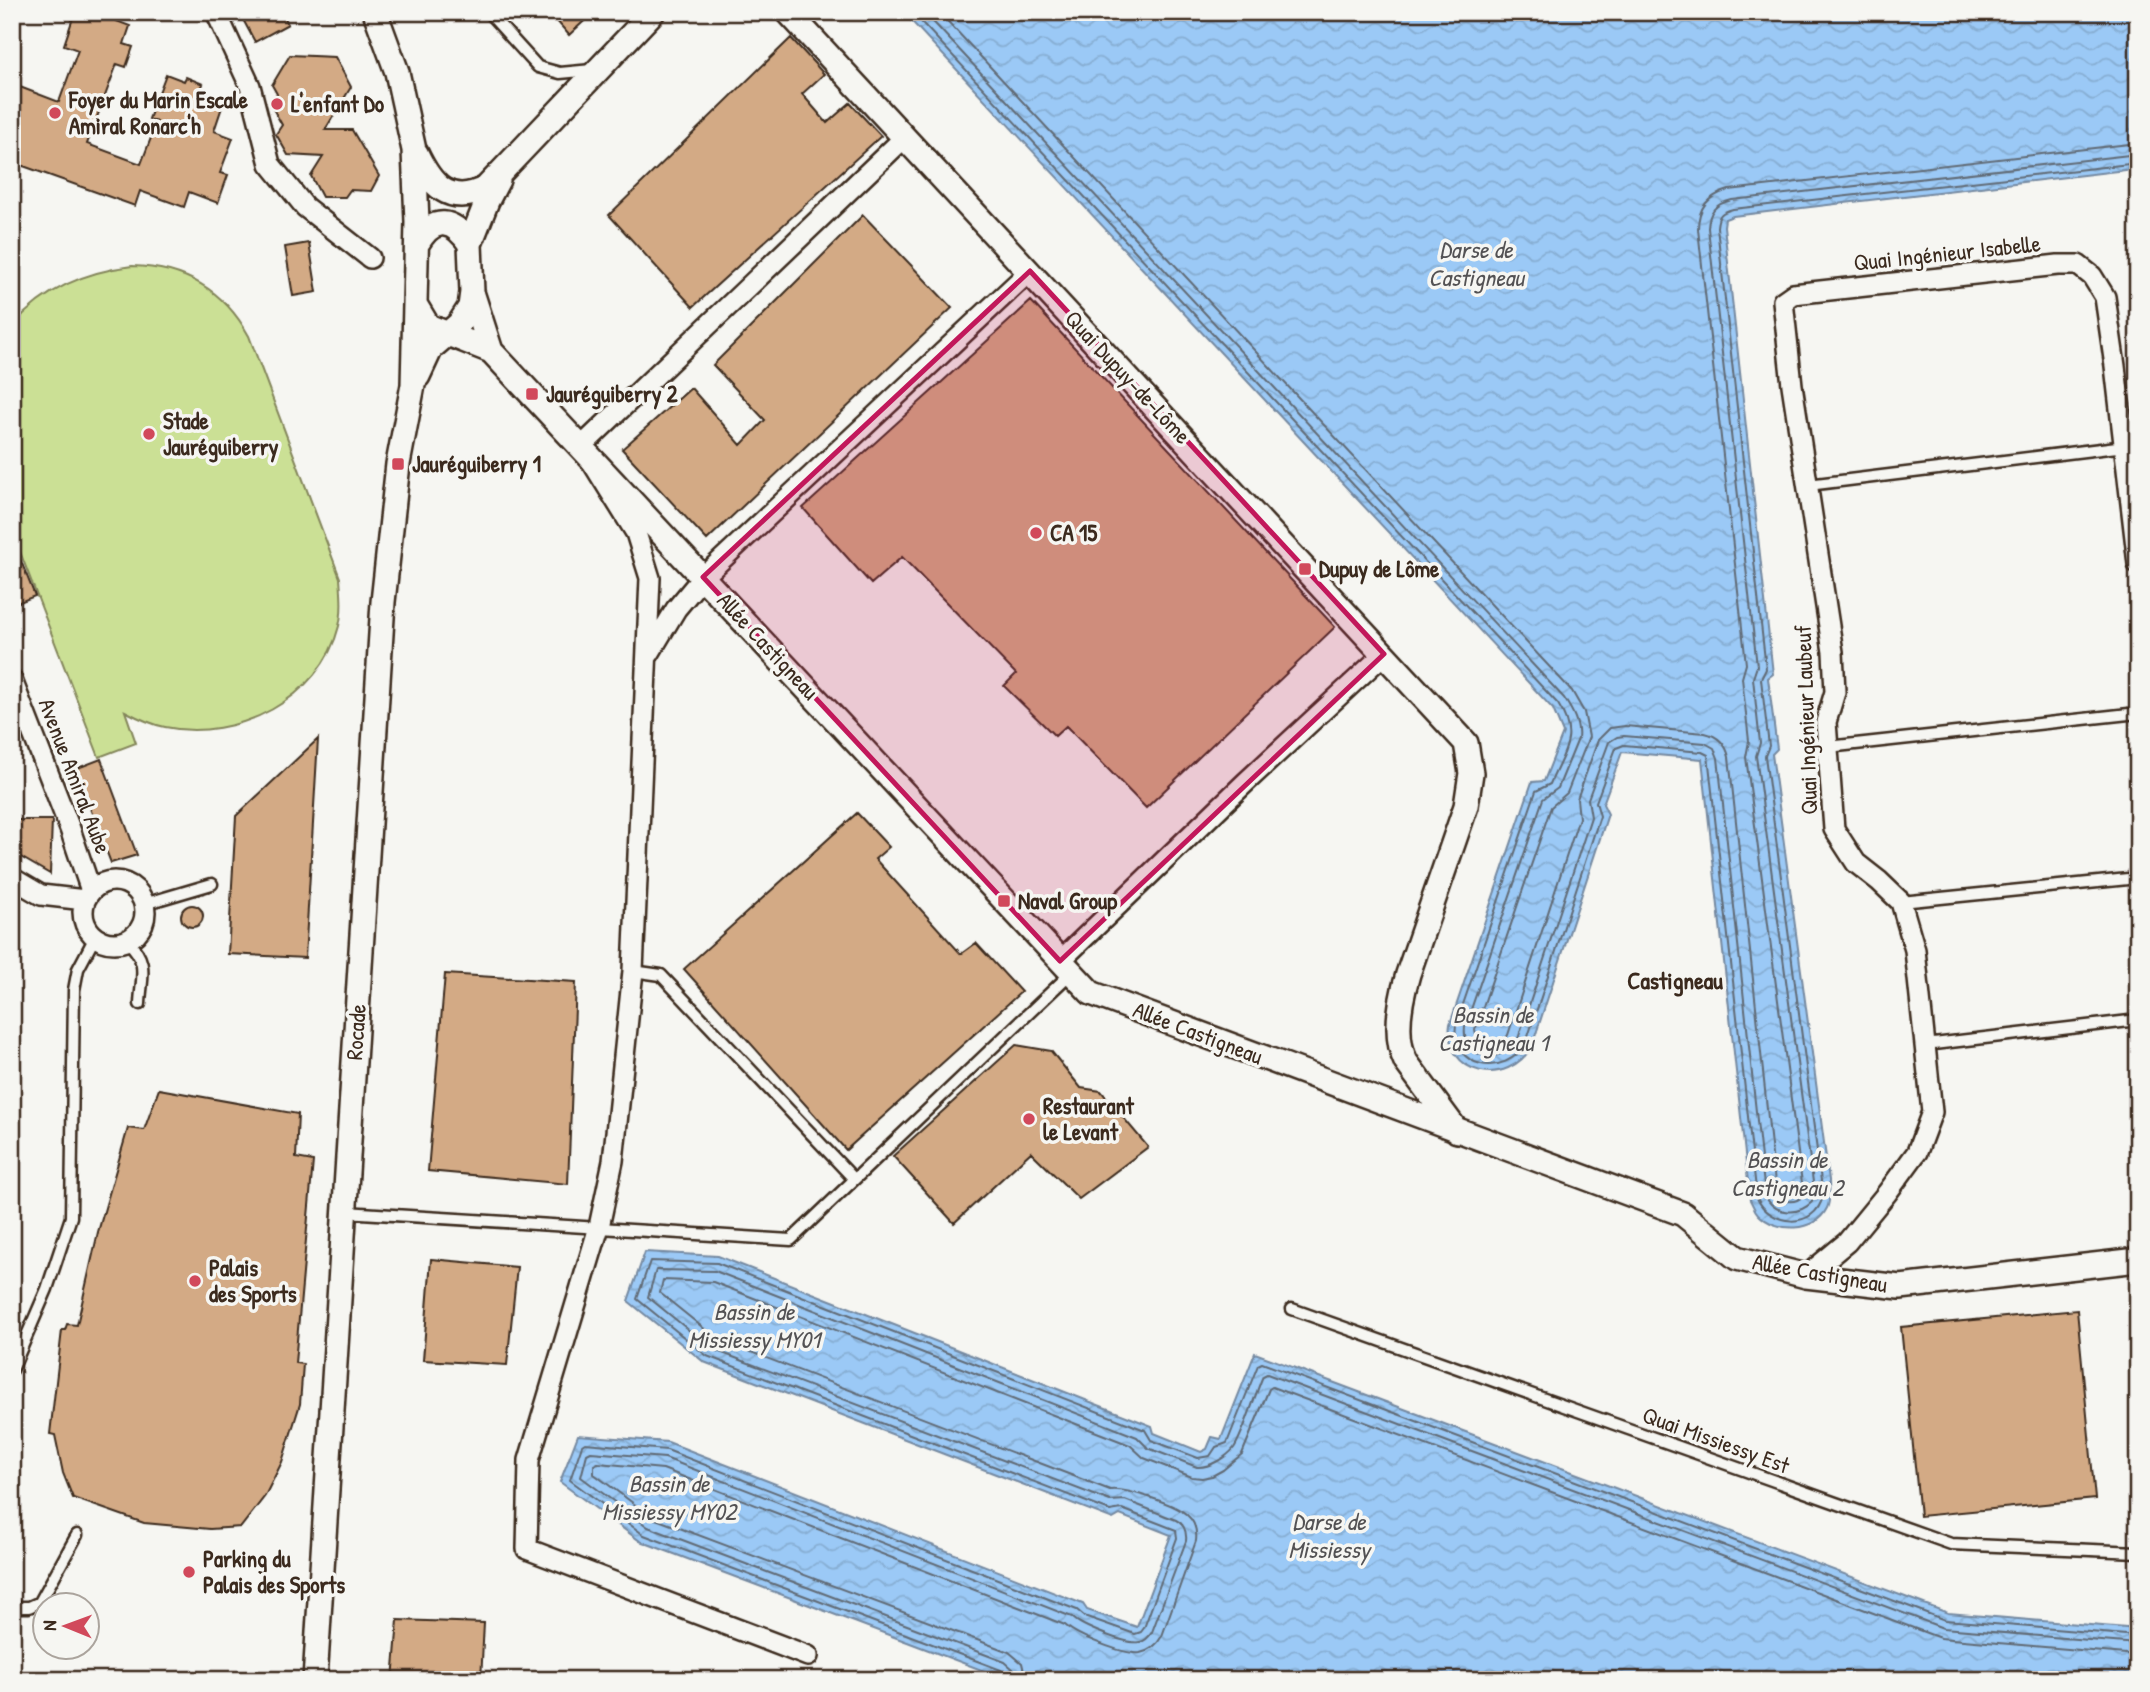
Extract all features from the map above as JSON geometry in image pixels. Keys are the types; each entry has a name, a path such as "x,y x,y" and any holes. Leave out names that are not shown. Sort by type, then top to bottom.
{"street":[{"path":"216,12 250,86 270,164 305,207 370,258"},
{"path":"375,12 397,72 414,150 417,244 413,385"},
{"path":"414,150 424,171 437,187 459,196 474,195 500,176 653,12"},
{"name":"Quai Dupuy-de-Lôme","path":"788,12 1466,743 1471,773 1466,806 1408,974 1403,991 1400,1022 1401,1052 1406,1062 1457,1131"},
{"path":"808,1656 527,1549 529,1460 599,1227 613,1161 633,971 650,578 636,533 582,446 905,137"},
{"path":"413,385 431,348 465,316 470,307 470,244 500,176"},
{"path":"417,244 430,228 441,223 451,225 461,232 470,244"},
{"name":"Quai Ingénieur Isabelle","path":"1783,301 1793,294 2078,265 2092,276 2105,297 2125,446"},
{"path":"647,658 676,609 703,577 1030,271"},
{"path":"472,292 491,351"},
{"name":"Quai Ingénieur Laubeuf","path":"1783,301 1792,385 1833,652 1835,692 1826,722 1834,829 1856,863 1901,902"},
{"path":"416,306 428,326 491,351"},
{"name":"Allée Castigneau","path":"491,351 1091,993 1683,1214 1737,1258 1806,1276 1900,1287 2138,1260"},
{"name":"Rocade","path":"315,1680 383,603 398,464 413,385"},
{"path":"2125,446 2138,564"},
{"path":"1066,967 1246,782 1384,654"},
{"name":"Avenue Amiral Aube","path":"12,680 78,850 88,895"},
{"path":"12,878 41,895 88,895 105,882 124,883 133,887 144,904 145,913 140,929 127,941 113,943 95,937 83,920 88,895"},
{"path":"1806,1276 1847,1242 1917,1152 1932,1112 1915,950 1901,902"}],"lane":[{"path":"488,12 538,67 560,73 600,69"},
{"path":"1808,485 2125,446"},
{"path":"1828,747 2138,713"},
{"path":"1901,902 2138,878"},
{"path":"144,904 212,884"},
{"path":"12,1370 47,1289 71,1217 74,990 78,969 95,937"},
{"path":"127,941 135,949 143,967 140,1004"},
{"path":"344,1212 791,1240 1066,967"},
{"path":"633,971 661,975 854,1179"},
{"path":"1925,1045 2138,1020"},
{"name":"Quai Missiessy Est","path":"1292,1309 1951,1544 2138,1552"},
{"path":"12,1607 29,1607 40,1602 77,1535"}],"highlighted area":[{"path":"1030,271 1384,654 1060,961 703,577"}],"green space":[{"name":"Stade Jauréguiberry","path":"132,266 169,271 201,284 228,306 249,336 340,578 341,614 329,652 314,675 295,694 272,710 247,721 220,728 192,730 160,726 125,711 136,743 99,757 12,531 12,326 38,302 66,284 98,273"}],"water":[{"name":"Darse de Castigneau","path":"903,12 2138,12 2138,171 2134,169 1725,219 1773,674 1768,678 1777,749 1772,754 1829,1180 1827,1208 1814,1222 1795,1228 1775,1225 1758,1214 1750,1200 1702,759 1622,752 1603,804 1608,814 1532,1046 1521,1060 1508,1068 1494,1072 1479,1071 1467,1065 1456,1055 1451,1042 1450,1024 1532,782 1544,781 1563,733 1553,709"},
{"name":"Darse de Missiessy","path":"645,1252 718,1256 1152,1426 1154,1433 1201,1452 1207,1449 1212,1437 1221,1439 1255,1353 1948,1613 2138,1629 2138,1680 1008,1680 640,1541 560,1482 578,1435 668,1442 1083,1604 1087,1610 1137,1627 1171,1535 1120,1515 1113,1519 704,1362 628,1301"}],"building":[{"name":"Foyer du Marin Escale Amiral Ronarc'h","path":"75,12 93,12 130,26 124,44 133,47 126,67 117,64 87,144 141,164 157,122 149,119 166,74 184,81 186,77 203,84 197,98 222,107 214,131 233,138 220,173 228,175 218,203 189,192 184,207 140,191 135,206 12,162 12,84 59,102 78,50 64,45"},
{"path":"239,12 282,12 288,24 255,42"},
{"path":"549,12 594,12 569,35"},
{"path":"791,38 824,74 802,94 827,123 850,103 881,136 693,307 609,215"},
{"path":"290,55 335,57 351,87 325,130 352,130 379,176 371,191 350,190 345,197 322,197 311,176 323,157 288,155 276,134 282,125 271,105 277,94 272,85"},
{"path":"863,215 952,308 707,540 622,449 691,388 741,445 765,420 713,365"},
{"path":"309,243 317,292 293,296 285,247"},
{"name":"CA 15","path":"1031,301 1335,627 1146,808 1066,726 1055,736 1004,686 1016,674 902,557 871,584 803,508"},
{"path":"12,539 35,596 12,605"},
{"path":"318,739 305,958 228,954 236,816"},
{"path":"101,759 137,855 111,863 75,769"},
{"path":"857,813 889,847 875,859 961,954 976,943 1021,992 846,1150 684,969"},
{"path":"12,820 52,820 50,874 12,852"},
{"path":"192,905 200,908 203,916 200,924 192,927 184,924 181,916 184,908"},
{"path":"445,974 576,982 568,1184 428,1171"},
{"name":"Restaurant le Levant","path":"1016,1045 1051,1051 1081,1088 1101,1091 1148,1147 1079,1199 1031,1152 954,1223 893,1156"},
{"name":"Palais des Sports","path":"159,1089 298,1114 296,1158 313,1161 295,1363 303,1364 300,1404 282,1462 265,1496 241,1527 210,1529 144,1523 73,1498 63,1473 55,1435 50,1434 62,1330 65,1330 67,1324 77,1325 98,1232 128,1128 144,1130"},
{"path":"431,1259 517,1267 507,1365 423,1360"},
{"path":"2077,1310 2095,1499 1920,1516 1901,1327"},
{"path":"398,1620 484,1623 481,1680 393,1680"}],"place":[{"name":"L'enfant Do","path":"277,104"},
{"name":"Foyer du Marin Escale Amiral Ronarc'h","path":"55,113"},
{"name":"Jauréguiberry 2","path":"532,394"},
{"name":"Stade Jauréguiberry","path":"149,434"},
{"name":"Jauréguiberry 1","path":"398,464"},
{"name":"CA 15","path":"1036,533"},
{"name":"Dupuy de Lôme","path":"1305,569"},
{"name":"Naval Group","path":"1004,901"},
{"name":"Restaurant le Levant","path":"1029,1119"},
{"name":"Palais des Sports","path":"195,1281"},
{"name":"Parking du Palais des Sports","path":"189,1572"}],"district":[{"name":"Castigneau","path":"1675,981"}],"water label":[{"name":"Bassin de Castigneau 1","path":"1493,1029"},
{"name":"Bassin de Castigneau 2","path":"1787,1174"},
{"name":"Bassin de Missiessy MY01","path":"754,1326"},
{"name":"Bassin de Missiessy MY02","path":"669,1498"}]}
